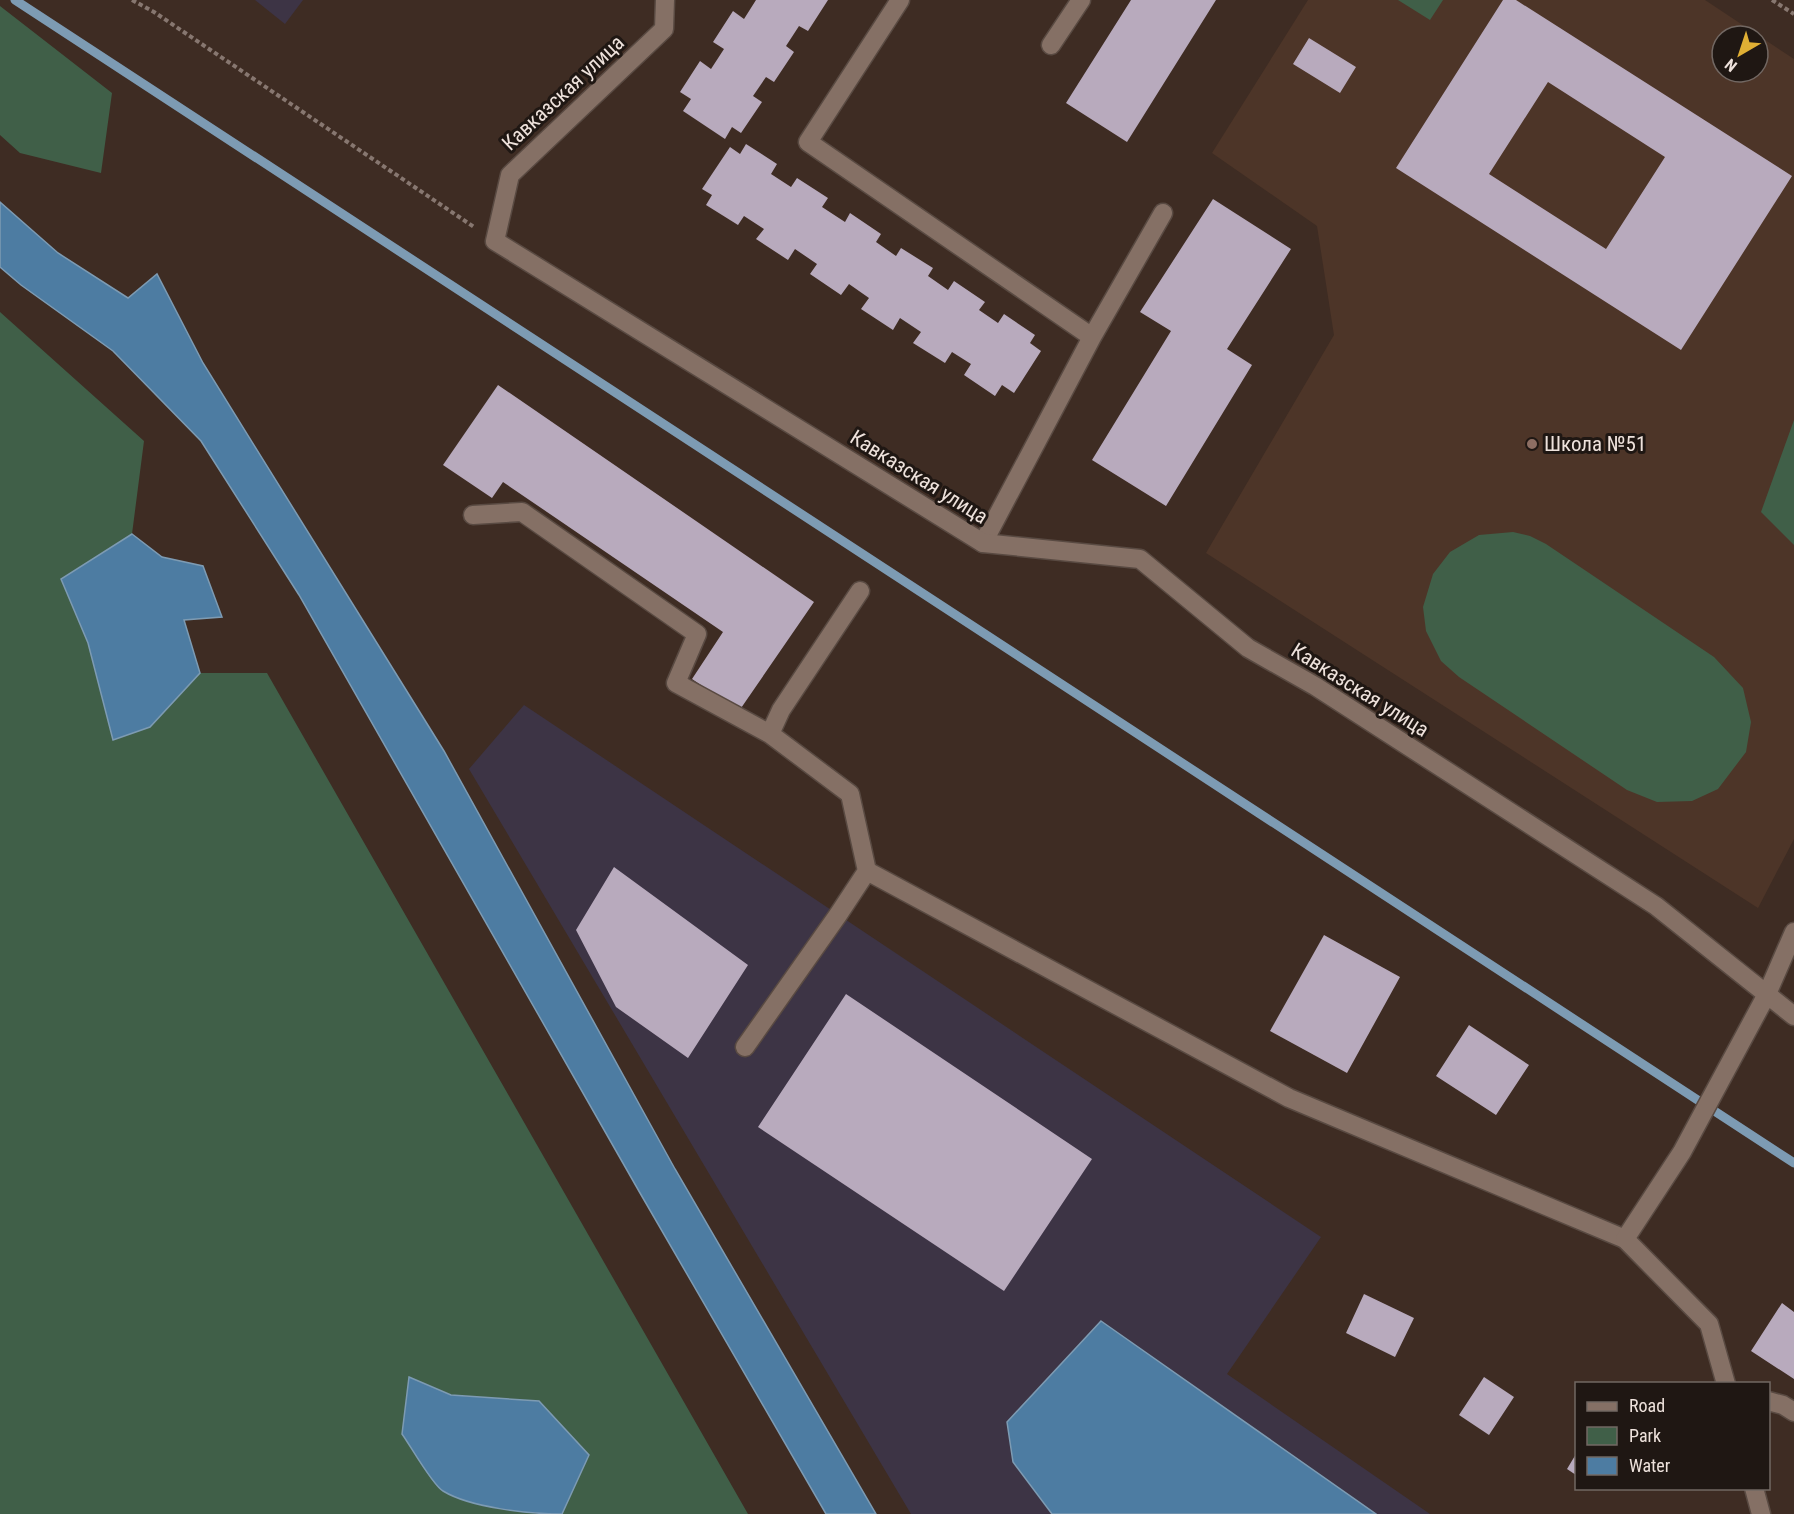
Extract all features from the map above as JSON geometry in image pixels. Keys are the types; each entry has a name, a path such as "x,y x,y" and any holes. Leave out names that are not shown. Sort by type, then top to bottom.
{"street":[{"name":"Кавказская улица","path":"664,0 664,29 510,175 495,241 983,543 1140,559 1248,648 1315,686 1656,906 1794,1016"},
{"path":"900,0 808,142 1092,337"},
{"path":"1051,45 1081,0"},
{"path":"983,543 1092,337 1163,213"},
{"path":"472,515 522,512 697,634 676,683 770,734 850,794 867,871 745,1047"},
{"path":"770,734 782,710 860,591"},
{"path":"867,871 1289,1098 1625,1239 1709,1324 1726,1382"},
{"path":"1625,1239 1682,1152 1767,994 1794,932"},
{"path":"1770,1402 1783,1405 1794,1412"},
{"path":"1755,1490 1761,1514"}],"path":[{"path":"132,0 164,18 495,241"},
{"path":"1772,0 1794,14"}],"shaded area":[{"path":"255,0 303,0 285,24"},
{"name":"Школа №51","path":"1308,0 1705,0 1741,24 1710,24 1710,84 1770,84 1770,43 1794,59 1794,839 1758,908 1206,553 1334,335 1317,226 1212,153"},
{"path":"524,705 1321,1237 1227,1374 1430,1514 911,1514 469,769"}],"green space":[{"path":"1398,0 1443,0 1430,20"},
{"path":"0,6 112,93 101,173 20,153 0,135"},
{"path":"0,312 144,441 132,534 61,579 88,643 113,739 150,727 200,673 267,673 748,1514 562,1514 588,1455 539,1401 451,1395 409,1377 480,1505 540,1514 0,1514"},
{"path":"1794,420 1794,545 1761,512"},
{"path":"1513,532 1530,536 1546,544 1714,657 1743,688 1751,722 1746,752 1718,789 1692,801 1657,802 1627,790 1459,677 1441,661 1426,631 1423,607 1433,574 1450,552 1479,535"}],"water":[{"path":"0,202 58,253 128,298 157,274 203,363 444,751 675,1169 876,1514 826,1514 299,595 201,441 113,351 21,285 0,267"},
{"path":"132,534 162,557 203,566 222,617 184,620 200,673 150,727 113,740 88,643 61,579"},
{"path":"1101,1321 1376,1514 1052,1514 1013,1462 1007,1422"},
{"path":"409,1377 451,1395 539,1401 589,1455 562,1514 534,1513 485,1506 455,1497 439,1488 402,1434"}],"building":[{"path":"756,0 828,0 808,31 799,26 786,46 794,52 774,82 766,77 753,96 762,102 741,133 732,127 725,139 683,111 691,99 680,92 700,61 711,69 724,49 713,42 733,11 744,19"},
{"path":"1131,0 1216,0 1127,142 1066,103"},
{"path":"1503,0 1516,0 1792,176 1681,350 1396,168","holes":["1548,82 1665,157 1606,249 1489,174"]},
{"path":"1309,38 1356,67 1340,93 1293,64"},
{"path":"746,144 777,164 771,174 791,187 797,178 828,198 822,207 845,222 850,213 881,234 876,242 896,256 901,248 933,268 928,276 948,290 954,281 985,302 979,310 998,323 1004,314 1035,335 1030,343 1041,351 1014,393 1002,385 995,396 964,375 971,364 952,352 945,363 913,343 921,332 900,318 893,330 861,309 869,298 849,284 841,295 810,274 817,264 795,249 788,260 756,239 764,229 744,216 738,225 706,205 712,195 702,189 730,147 740,154"},
{"path":"1213,199 1291,249 1227,349 1252,365 1166,506 1092,460 1171,331 1140,312"},
{"path":"498,385 814,602 739,711 692,679 723,632 503,482 492,498 443,465"},
{"path":"614,867 748,965 688,1058 616,1007 576,930"},
{"path":"1324,935 1400,977 1347,1073 1270,1031"},
{"path":"846,994 1092,1159 1004,1291 758,1127"},
{"path":"1469,1025 1529,1065 1496,1115 1436,1076"},
{"path":"1364,1294 1414,1318 1395,1357 1346,1333"},
{"path":"1782,1303 1794,1312 1794,1379 1751,1351"},
{"path":"1484,1377 1514,1397 1489,1435 1459,1415"},
{"path":"1575,1456 1575,1474 1567,1469"}],"waterway":[{"path":"15,0 1794,1163"}],"place":[{"name":"Школа №51","path":"1532,444"}]}
